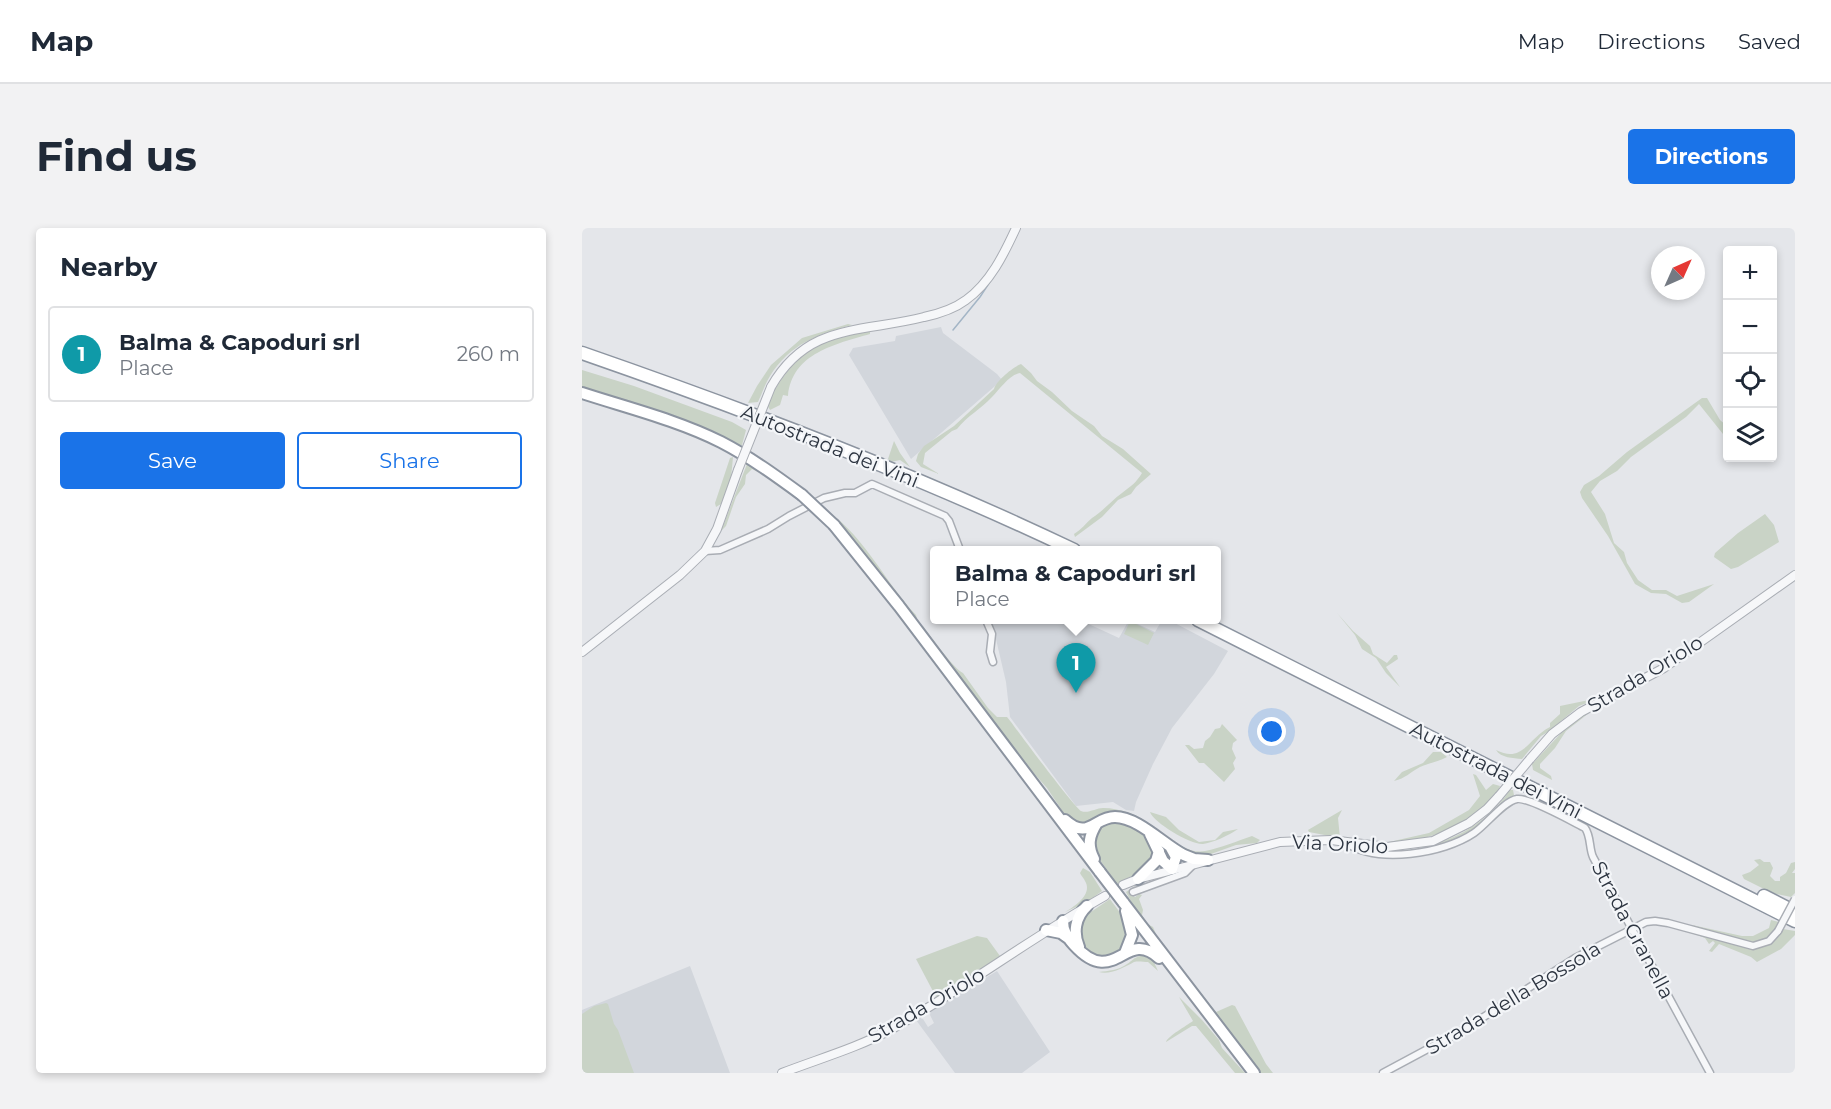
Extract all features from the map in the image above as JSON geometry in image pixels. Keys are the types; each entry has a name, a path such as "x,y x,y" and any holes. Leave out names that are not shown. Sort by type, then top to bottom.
{"highway":[{"name":"Autostrada dei Vini","path":"582,353 667,382 835,446 1065,546"},
{"name":"Autostrada dei Vini","path":"582,362 756,424 866,467 1046,546"},
{"path":"582,393 681,425 734,449 802,495 834,525 899,606 1126,909 1254,1073"},
{"name":"Autostrada dei Vini","path":"1221,623 1795,912"},
{"name":"Autostrada dei Vini","path":"1205,624 1795,921"},
{"path":"1055,813 1062,815 1076,828 1086,829 1108,818 1121,817 1130,820 1188,857 1208,860"},
{"path":"1098,823 1090,836 1089,846 1100,872"},
{"path":"1145,830 1155,841 1165,864 1172,869 1176,857 1169,846"},
{"path":"1138,879 1156,861 1159,851"},
{"path":"1072,936 1079,916 1087,906"},
{"path":"1125,953 1132,934 1126,909"},
{"path":"1063,921 1082,953 1094,961 1108,963 1133,949 1145,948 1171,966"},
{"path":"1046,930 1072,936"}],"street":[{"path":"582,652 680,575 705,551 717,528 771,387 778,374 793,357 829,335 917,319 964,302 984,283 998,264 1016,228"},
{"path":"705,551 720,550 768,529 824,498 845,492 855,493 872,484 945,516 958,546"},
{"name":"Strada Oriolo","path":"1530,759 1552,735 1575,716 1608,696 1664,668 1795,575"},
{"path":"988,624 992,634 990,652 993,662"},
{"name":"Via Oriolo","path":"1123,885 1172,869 1280,842 1310,840 1387,847 1433,841 1469,823 1487,809 1530,759"},
{"name":"Strada Granella","path":"1345,842 1353,848 1367,852 1408,854 1430,851 1454,844 1474,833 1518,799 1528,801 1587,830 1593,857 1710,1073"},
{"path":"1133,892 1185,873 1192,868 1194,863"},
{"path":"1046,930 1105,896"},
{"name":"Strada della Bossola","path":"1383,1073 1465,1029 1560,967 1650,921 1660,921 1753,946 1769,941 1779,931 1795,899"},
{"name":"Strada Oriolo","path":"784,1073 868,1041 890,1030 961,987 1046,930"}],"shaded area":[{"path":"848,324 852,325 828,332 796,348 786,356 770,376 758,402 748,403 771,365 802,338"},
{"path":"941,327 943,333 1002,380 911,459 849,355 853,348 895,341 896,336"},
{"path":"868,330 870,334 830,347 807,360 791,381 788,396 783,395 780,405 770,410 767,405 779,383 803,355 824,342"},
{"path":"1021,364 1072,411 1094,426 1102,436 1123,449 1151,474 1131,494 1118,500 1102,517 1075,537 1074,534 1133,484 1142,473 1020,373 1008,379 957,429 925,453 923,464 939,474 921,467 916,461 924,446 954,426 994,389 1005,375"},
{"path":"582,370 634,386 732,422 746,430 742,445 739,447 693,423 582,388"},
{"path":"1702,398 1707,398 1723,423 1723,434 1699,404 1686,417 1631,457 1617,471 1600,481 1591,492 1605,514 1614,543 1624,552 1627,563 1638,580 1652,590 1666,590 1677,596 1714,584 1721,579 1689,602 1682,603 1666,594 1651,593 1635,584 1608,536 1582,498 1580,492 1584,485 1599,476 1627,452"},
{"path":"894,441 910,467 900,460 891,462 888,459"},
{"path":"733,457 731,478 721,504 716,507 715,503 730,458"},
{"path":"747,464 762,474 752,469 746,475 745,484 736,497 726,526 721,531"},
{"path":"829,512 865,548 916,615 918,622"},
{"path":"1765,514 1774,525 1779,542 1731,569 1714,557 1715,553 1738,533"},
{"path":"1337,613 1370,646 1373,654 1387,663 1394,655 1397,655 1398,659 1386,667 1400,687 1386,673 1376,658 1362,649 1355,635"},
{"path":"991,624 1089,624 1119,638 1127,624 1138,624 1155,632 1160,624 1177,624 1228,651 1214,674 1172,728 1153,764 1134,811 1126,810 1113,802 1076,806 1010,717 1006,682"},
{"path":"1129,624 1136,624 1154,633 1148,645 1124,634"},
{"path":"923,626 963,673 988,708 997,717 1007,717 1081,811 1106,808 1130,813 1176,843 1196,851 1211,850 1252,836 1260,840 1257,843 1236,845 1200,856 1190,853 1124,813 1105,813 1086,823 1078,824 1067,818 1047,788 1015,752 981,704 946,661 945,656 923,631"},
{"path":"1601,693 1592,701 1579,706 1541,736 1522,759 1504,756 1496,750 1513,754 1519,752 1550,727 1550,723 1560,714 1560,706 1589,700"},
{"path":"1598,706 1566,731 1555,748 1540,764 1540,768 1551,776 1552,780 1533,770 1532,764 1564,730"},
{"path":"1222,724 1237,740 1233,743 1232,749 1236,758 1233,763 1235,769 1224,782 1204,763 1199,763 1185,745 1194,749 1203,748 1205,741"},
{"path":"1433,752 1441,752 1447,757 1420,767 1394,781 1402,772 1423,763"},
{"path":"1473,774 1486,790 1493,784 1500,786 1493,798 1482,809 1452,828 1435,835 1418,840 1389,842 1429,833 1469,810 1480,796"},
{"path":"1510,790 1513,790 1512,798 1488,819 1463,836 1435,847 1402,851 1434,844 1463,832 1489,814"},
{"path":"1342,810 1338,818 1340,838 1309,832 1308,830"},
{"path":"1150,812 1166,817 1179,830 1199,842 1215,840 1223,832 1238,829 1216,840 1203,844 1197,843 1165,827"},
{"path":"1107,822 1123,822 1148,837 1153,843 1153,858 1145,869 1117,884 1093,850 1095,833"},
{"path":"1754,860 1770,862 1773,868 1770,876 1775,881 1780,881 1780,877 1786,873 1791,863 1795,862 1795,869 1792,873 1795,873 1795,893 1791,897 1772,893 1744,879 1742,875 1759,865"},
{"path":"1083,868 1090,872 1102,891 1087,902 1065,912 1085,895 1087,886 1080,873"},
{"path":"1135,886 1135,889 1131,891 1132,895 1135,897 1142,895 1139,899 1143,910 1142,915 1146,923 1153,927 1158,939 1145,922 1126,892"},
{"path":"1110,899 1124,920 1127,935 1120,948 1107,957 1100,958 1086,952 1078,935 1082,918"},
{"path":"1771,920 1779,922 1775,930 1767,939 1757,942 1728,938 1692,925 1742,936 1753,936 1769,928"},
{"path":"1783,929 1795,931 1795,935 1781,949 1757,962 1751,957 1719,944 1712,952 1709,951 1715,943 1713,941 1709,944 1705,938 1686,931 1752,948 1765,946 1775,940"},
{"path":"977,936 987,938 1000,956 968,979 936,997 916,959"},
{"path":"1140,956 1151,956 1158,971 1148,962 1134,962 1121,969 1112,972 1099,972 1121,968"},
{"path":"1176,961 1216,1012 1232,1005 1235,1006 1273,1073 1259,1073 1235,1037 1216,1017"},
{"path":"690,966 730,1073 582,1073 582,1010"},
{"path":"997,971 1050,1052 1022,1073 955,1073 916,1020 923,1019 928,1027 934,1023 930,1015 931,1011"},
{"path":"1179,997 1202,1020 1219,1040 1222,1048 1245,1073 1235,1073 1196,1026 1192,1026 1166,1042 1193,1021"},
{"path":"606,1003 634,1073 582,1073 582,1014 594,1006"}],"waterway":[{"path":"953,330 980,297 995,274"}],"place":[{"name":"Balma & Capoduri srl","path":"1076,693"}]}
